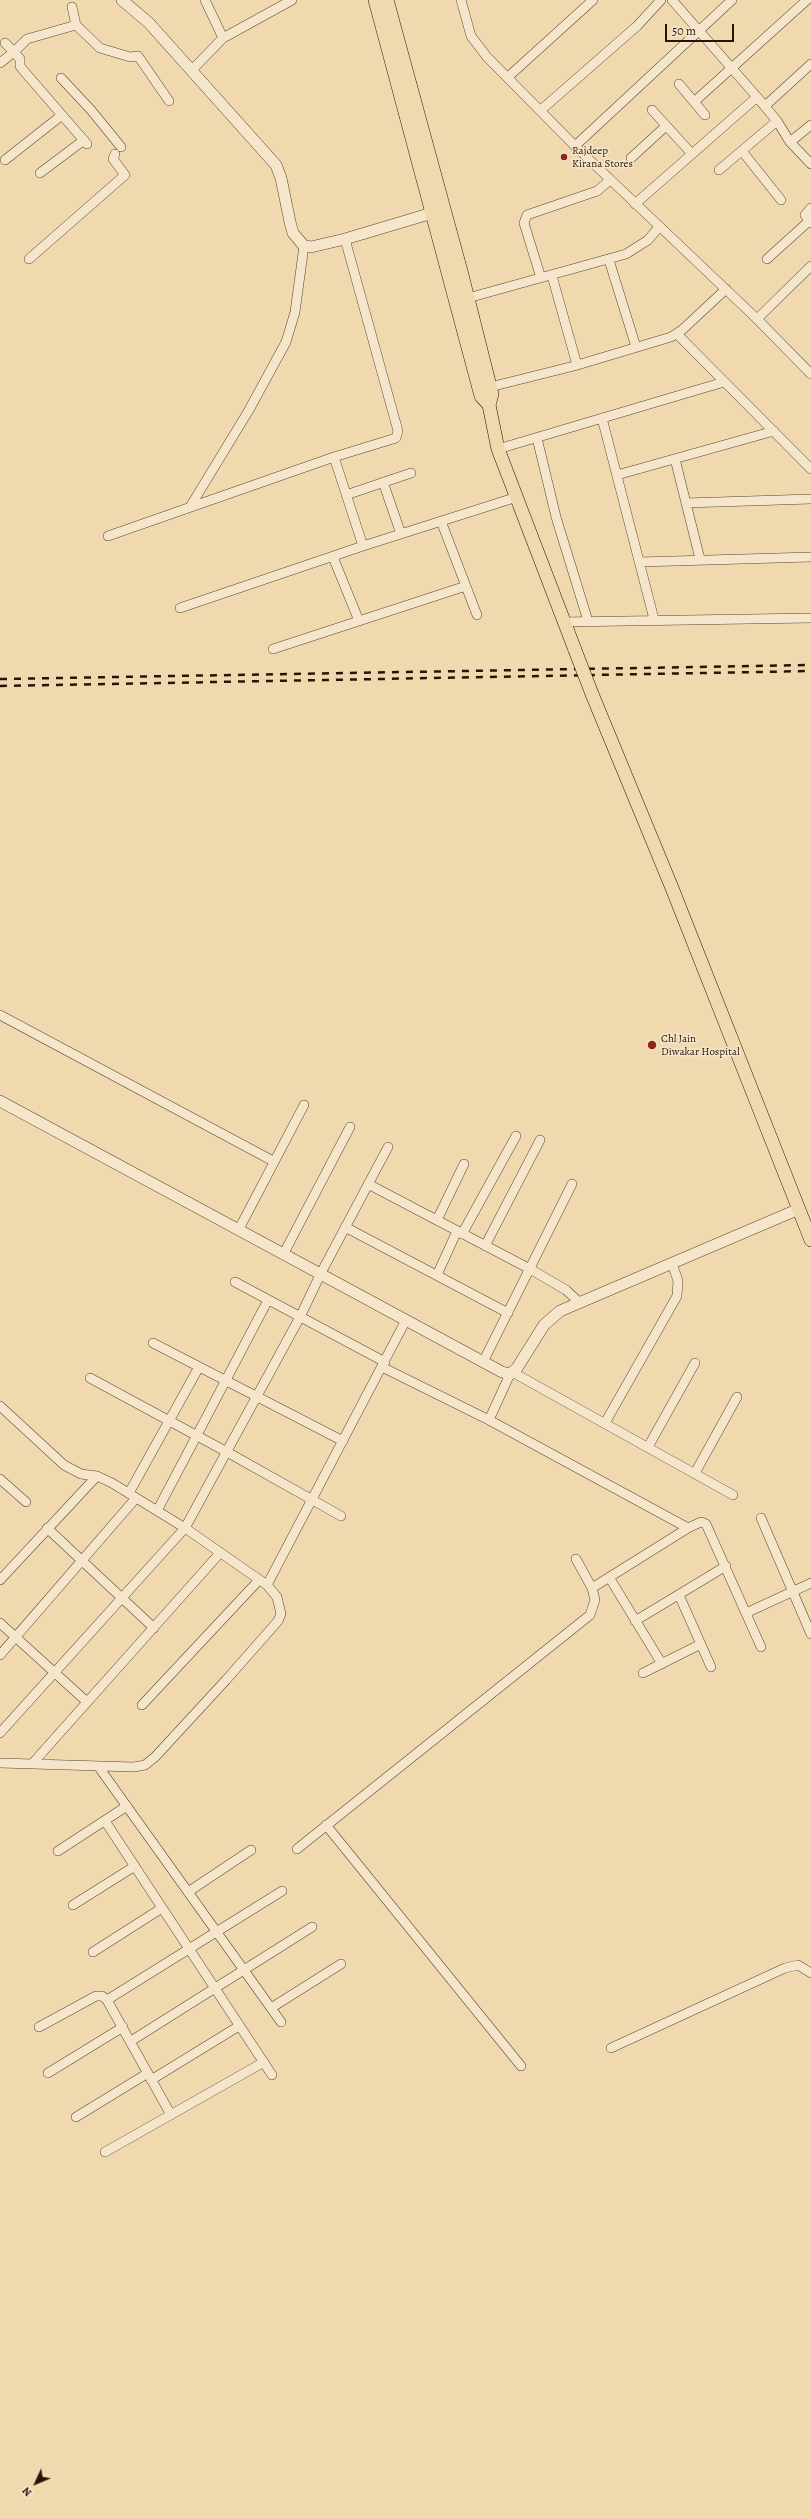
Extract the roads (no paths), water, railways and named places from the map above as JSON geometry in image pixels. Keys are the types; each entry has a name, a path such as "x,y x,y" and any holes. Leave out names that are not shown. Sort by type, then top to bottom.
{"main road":[{"path":"375,0 439,211 468,298 492,394 489,405 498,449 592,694 672,888 811,1240"},
{"path":"387,0 439,211 481,396 489,405"}],"street":[{"path":"122,0 149,23 276,165 281,178 293,233 304,246 311,247 345,239 439,211"},
{"path":"205,0 223,38"},
{"path":"191,71 223,38 292,0"},
{"path":"461,0 471,36 482,52 575,146 659,228 726,289 811,374"},
{"path":"508,77 594,0"},
{"path":"541,110 637,26 661,0"},
{"path":"672,0 730,68 765,106 777,121 790,142 811,164"},
{"path":"575,146 697,30 732,0"},
{"path":"694,102 806,0"},
{"path":"72,7 76,25 100,48 130,57 138,56 169,101"},
{"path":"0,63 27,40 76,25"},
{"path":"5,43 20,59 20,66 23,70 86,142 40,173"},
{"path":"765,106 811,64"},
{"path":"29,259 125,174 113,159 118,151 92,110 61,78"},
{"path":"679,84 705,115"},
{"path":"635,204 757,97"},
{"path":"652,110 692,154"},
{"path":"5,160 62,115"},
{"path":"719,170 777,121"},
{"path":"790,142 811,125"},
{"path":"631,158 666,126"},
{"path":"742,151 781,200"},
{"path":"541,278 524,223 527,216 597,191 610,180"},
{"path":"767,259 810,222 805,215 811,208"},
{"path":"468,298 609,260 640,246 659,228"},
{"path":"108,536 334,458 393,440 398,435 345,239"},
{"path":"190,507 249,410 286,342 295,312 304,246"},
{"path":"609,260 636,347"},
{"path":"757,319 811,266"},
{"path":"552,276 577,365"},
{"path":"490,387 577,365 677,334 726,289"},
{"path":"677,334 811,469"},
{"path":"498,449 724,382"},
{"path":"602,418 654,619"},
{"path":"617,475 774,431"},
{"path":"537,438 556,517 588,621"},
{"path":"334,458 363,546"},
{"path":"675,459 700,559"},
{"path":"346,495 411,473"},
{"path":"383,482 401,534"},
{"path":"180,608 363,546 517,497"},
{"path":"686,503 811,499"},
{"path":"441,521 477,615"},
{"path":"333,557 358,621"},
{"path":"640,562 700,559 811,557"},
{"path":"273,649 466,586"},
{"path":"564,622 654,619 811,618"},
{"path":"0,1015 273,1161"},
{"path":"0,1101 321,1273 483,1362 512,1373 733,1495"},
{"path":"239,1229 273,1161 304,1105"},
{"path":"284,1254 350,1127"},
{"path":"437,1275 460,1232 516,1136"},
{"path":"485,1246 540,1140"},
{"path":"0,1733 185,1528 258,1396 388,1147"},
{"path":"437,1220 464,1164"},
{"path":"368,1184 530,1269 566,1290 580,1303"},
{"path":"483,1362 572,1184"},
{"path":"489,1420 512,1373 544,1325 560,1311 799,1209"},
{"path":"345,1227 508,1313"},
{"path":"605,1423 677,1296 678,1281 672,1263"},
{"path":"235,1282 300,1317 383,1365 489,1420 688,1528"},
{"path":"157,1511 198,1436 268,1300"},
{"path":"267,1585 406,1320"},
{"path":"153,1343 343,1441"},
{"path":"648,1447 695,1363"},
{"path":"0,1655 82,1561 132,1496 169,1421 198,1367"},
{"path":"90,1378 198,1436 341,1516"},
{"path":"695,1473 737,1397"},
{"path":"0,1406 64,1465 81,1474 97,1476 185,1528 267,1585 277,1597 281,1605 281,1614 278,1621 155,1757 145,1764 134,1767 0,1763"},
{"path":"0,1580 97,1476"},
{"path":"0,1479 26,1502"},
{"path":"761,1518 811,1634"},
{"path":"592,1588 688,1528 701,1522 706,1524 761,1647"},
{"path":"47,1528 154,1628"},
{"path":"32,1764 220,1553"},
{"path":"297,1849 590,1615 595,1600 592,1588 576,1559"},
{"path":"635,1621 726,1566"},
{"path":"610,1577 662,1664"},
{"path":"142,1705 258,1580"},
{"path":"746,1613 811,1583"},
{"path":"679,1595 711,1667"},
{"path":"0,1623 87,1702"},
{"path":"643,1673 701,1644"},
{"path":"98,1766 281,2022"},
{"path":"58,1852 127,1806"},
{"path":"105,1820 272,2075"},
{"path":"326,1826 521,2066"},
{"path":"188,1892 251,1850"},
{"path":"73,1905 135,1866"},
{"path":"107,2000 190,1950 282,1891"},
{"path":"93,1952 162,1908"},
{"path":"131,2041 216,1990 312,1928"},
{"path":"271,2008 341,1964"},
{"path":"611,2048 785,1968 798,1965 811,1973"},
{"path":"39,2027 96,1996 102,1996 107,2000 123,2027 171,2115"},
{"path":"76,2117 240,2026"},
{"path":"48,2073 123,2027"},
{"path":"105,2152 264,2062"}],"railway":[{"path":"0,679 811,665"},
{"path":"0,686 811,671"}],"place":[{"name":"Rajdeep Kirana Stores","path":"564,157"},
{"name":"Chl Jain Diwakar Hospital","path":"652,1045"}]}
